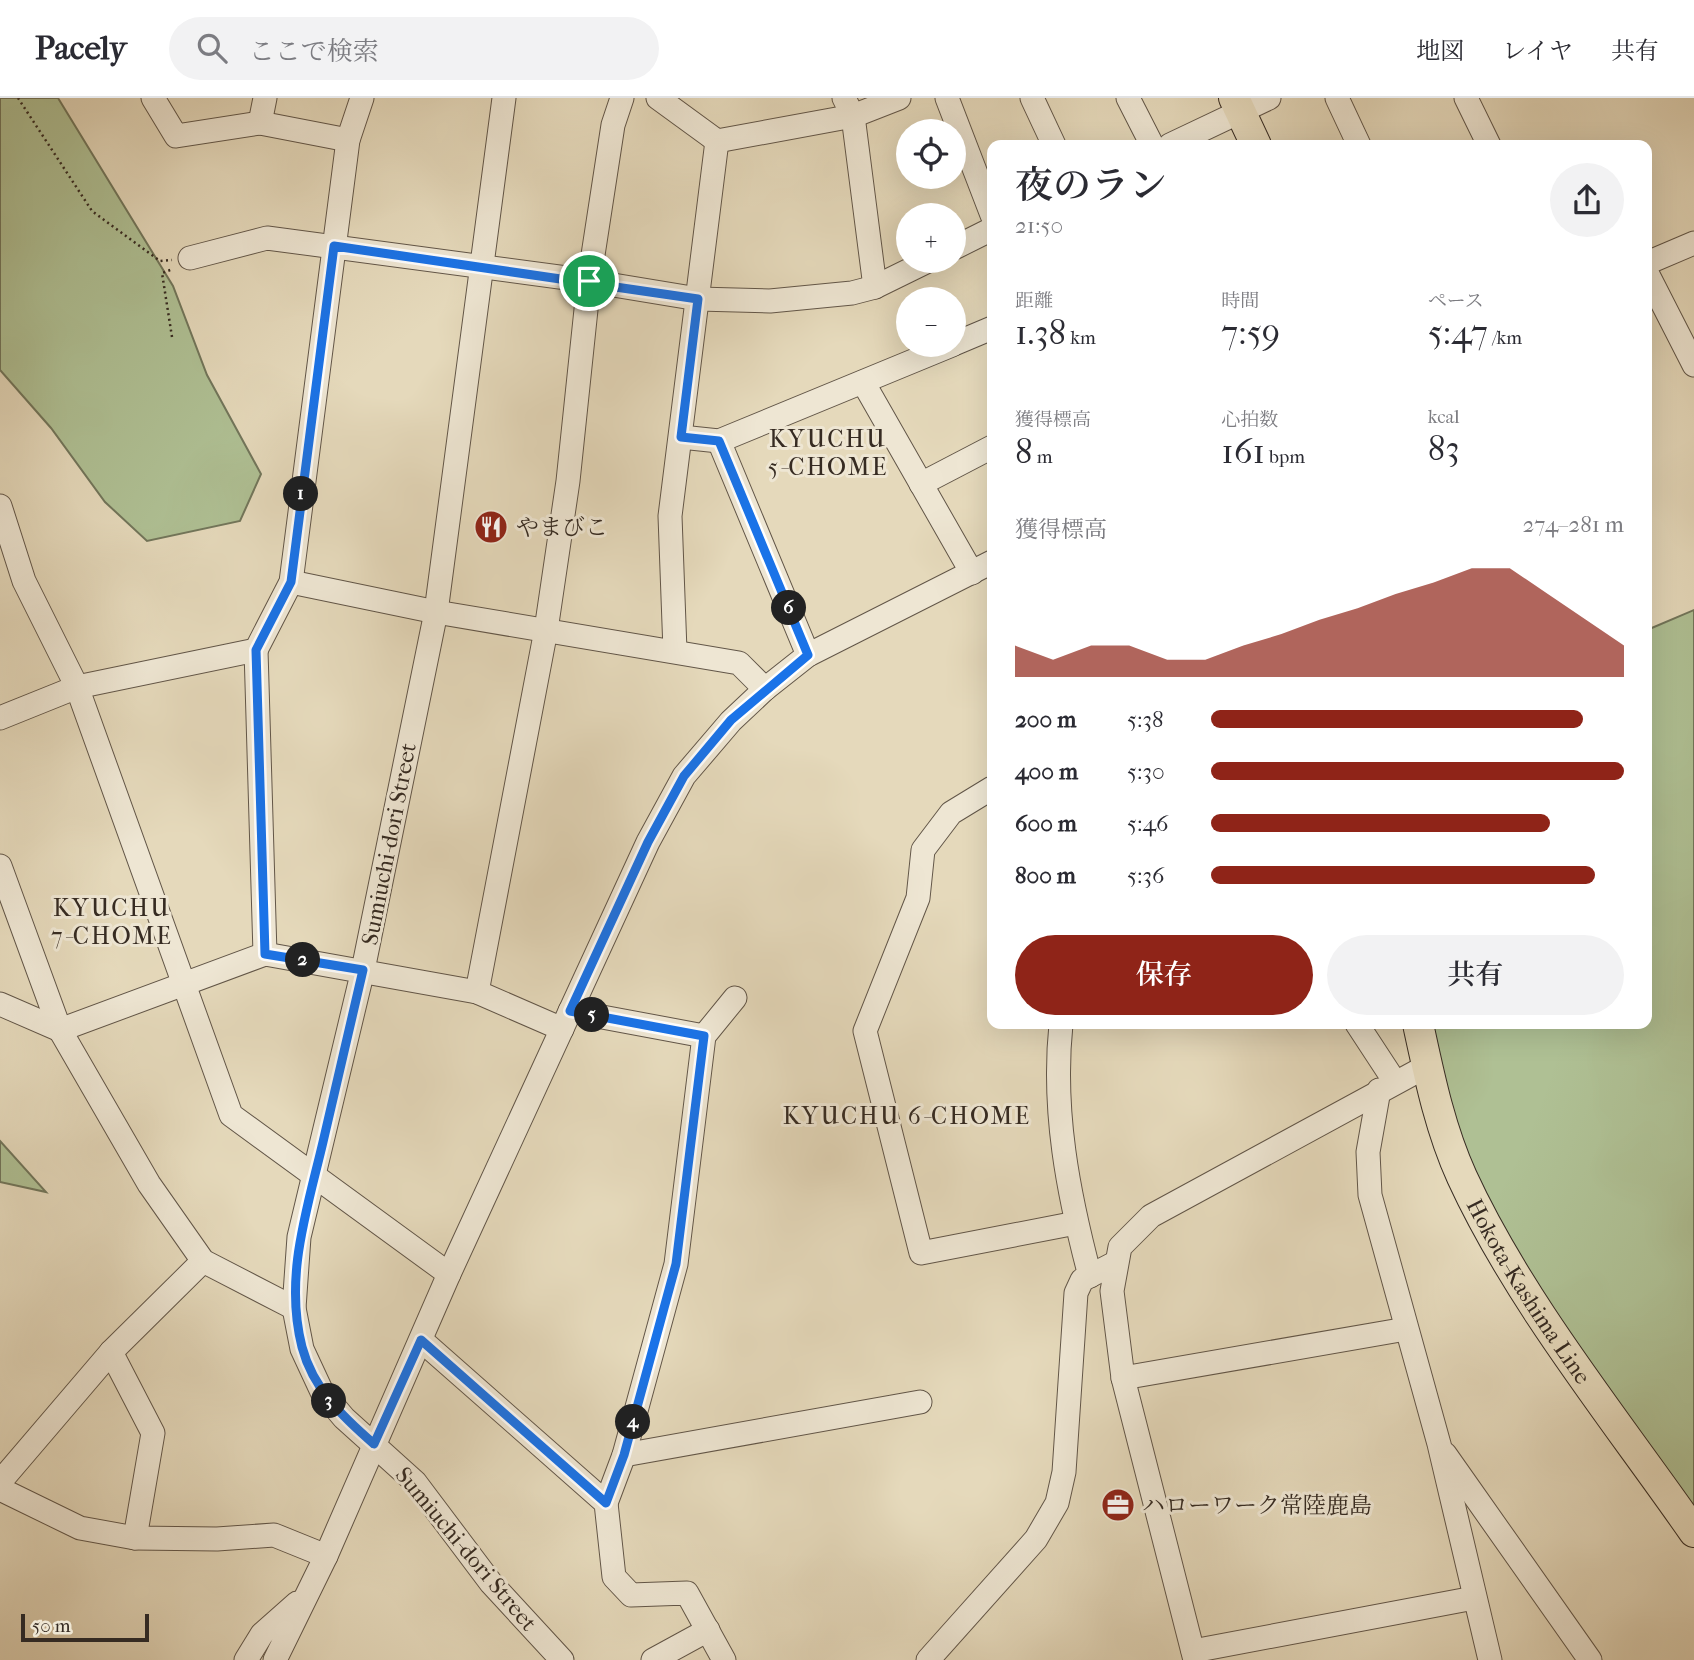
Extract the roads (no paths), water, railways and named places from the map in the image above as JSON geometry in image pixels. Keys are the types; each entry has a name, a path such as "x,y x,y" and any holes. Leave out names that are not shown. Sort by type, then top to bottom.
{"main road":[{"path":"1237,105 1254,140"},
{"name":"Hokota-Kashima Line","path":"1419,1029 1427,1066 1462,1176 1519,1281 1694,1532"}],"street":[{"path":"153,98 176,136 260,123 348,140"},
{"path":"260,123 265,98"},
{"path":"265,954 256,650 291,582 348,140 362,98"},
{"name":"Sumiuchi-dori Street","path":"504,98 436,612 363,970 299,1237 295,1308 302,1349 322,1392 344,1418 415,1482 491,1583 562,1660"},
{"path":"477,992 546,630 568,481 589,281 613,125 622,98"},
{"path":"659,98 718,141"},
{"path":"718,141 848,107 899,98"},
{"path":"947,98 987,202"},
{"path":"1031,98 1052,140"},
{"path":"1128,98 1149,140"},
{"path":"1178,140 1237,105 1269,98"},
{"path":"1336,98 1357,140"},
{"path":"1466,98 1487,140"},
{"path":"848,107 875,287"},
{"path":"675,651 670,516 718,141"},
{"path":"966,242 987,232"},
{"path":"190,258 267,238 589,281 698,299 771,301 852,293 875,287 904,273"},
{"path":"1652,261 1694,243"},
{"path":"1652,283 1694,365"},
{"path":"966,339 987,330"},
{"path":"681,437 719,441 922,357"},
{"path":"275,1660 326,1556 449,1274 648,842 684,776 731,720 808,655 982,568 921,484 863,382"},
{"path":"719,441 808,655"},
{"path":"921,484 987,450"},
{"path":"0,506 24,581 77,687 231,1115 449,1274"},
{"path":"291,582 436,612 739,663 765,689"},
{"path":"0,718 77,687 256,650"},
{"path":"987,791 951,813 923,850 918,898 865,1031 921,1253 1076,1223"},
{"path":"0,866 60,1030 149,1184 203,1261 295,1308"},
{"path":"0,1004 60,1030 265,954 477,992 566,1020 704,1036"},
{"path":"724,1660 687,1593 631,1595 614,1577 606,1503 624,1455 676,1264 704,1036 734,998"},
{"path":"1061,1029 1059,1113 1067,1187 1090,1276"},
{"path":"1359,1029 1387,1086 1368,1152 1370,1195 1439,1444 1490,1660"},
{"path":"1427,1066 1151,1216 1120,1247 1112,1292 1123,1378 1194,1655 1474,1598"},
{"path":"0,1482 111,1352 203,1261"},
{"path":"928,1660 1036,1539 1057,1503 1064,1472 1076,1293 1082,1280 1115,1264"},
{"path":"1123,1378 1406,1329"},
{"path":"421,1340 606,1503"},
{"path":"111,1352 153,1433 135,1538"},
{"path":"624,1455 920,1402"},
{"path":"1439,1444 1590,1660"},
{"path":"0,1489 80,1528 135,1538 217,1539 274,1535 326,1556"},
{"path":"246,1660 262,1634 307,1594"},
{"path":"653,1660 708,1630"}],"place":[{"name":"やまびこ","path":"491,527"},
{"name":"ハローワーク常陸鹿島","path":"1118,1505"}],"district":[{"name":"KYUCHU 5-CHOME","path":"828,453"},
{"name":"KYUCHU 7-CHOME","path":"112,922"},
{"name":"KYUCHU 6-CHOME","path":"907,1116"}]}
